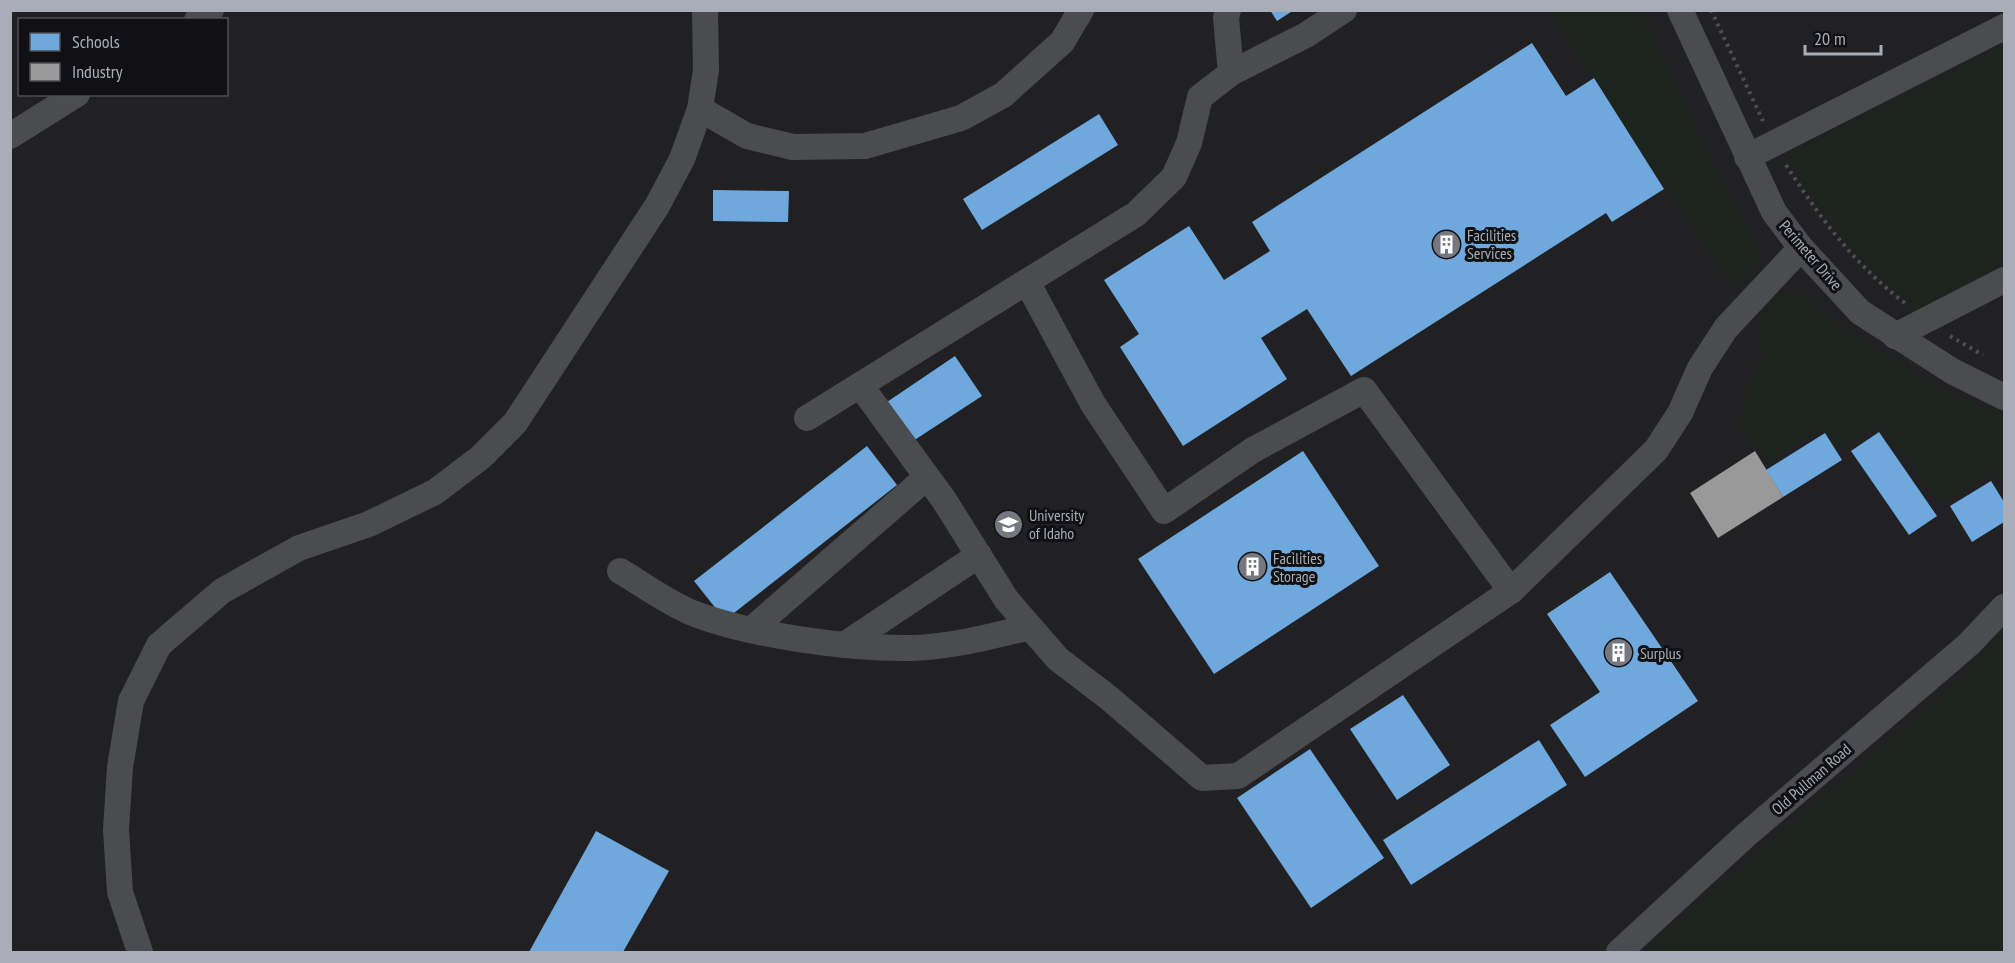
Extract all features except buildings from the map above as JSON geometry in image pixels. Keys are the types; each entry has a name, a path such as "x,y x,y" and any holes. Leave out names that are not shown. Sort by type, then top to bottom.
{"street":[{"path":"140,952 120,892 116,830 119,778 131,701 159,645 222,591 300,548 369,524 435,492 481,457 515,423 657,206 682,159 700,109 706,70 705,10"},
{"path":"700,109 747,136 793,147 865,146 961,118 1003,95 1062,42 1082,10"},
{"path":"1228,10 1226,18 1231,73"},
{"path":"807,418 1136,214 1174,177 1189,143 1200,97 1231,73 1306,35 1344,10"},
{"name":"Perimeter Drive","path":"1680,10 1774,212 1801,248 1860,312 1952,372 2004,397"},
{"path":"1747,157 2004,27"},
{"path":"10,136 74,96"},
{"path":"860,385 927,477 1006,599 1059,659 1109,698 1202,778 1238,776 1511,591 1656,450 1680,413 1700,368 1726,328 1801,248"},
{"path":"1895,336 2004,280"},
{"path":"1027,282 1093,404 1164,511 1253,450 1364,390 1511,591"},
{"path":"752,629 927,477"},
{"path":"844,645 979,555"},
{"path":"620,571 694,614 752,629 844,645 914,648 970,641 1030,627"},
{"name":"Old Pullman Road","path":"1619,952 1746,835 1969,644 2004,607"}],"path":[{"path":"1711,10 1773,144 1813,207 1847,252 1884,287 1925,320 1985,356"}],"shaded area":[{"name":"University of Idaho","path":"11,11 2004,11 2004,952 11,952"},
{"path":"1548,11 1641,11 1714,166 1762,256 1737,287 1707,250"},
{"path":"2004,44 2004,271 1922,312 1880,277 1846,241 1830,222 1785,156"},
{"path":"1784,290 1792,290 1805,296 1835,322 1950,393 2004,414 2004,480 1996,470 1943,503 1879,424 1839,450 1822,428 1766,463 1738,419 1763,354 1755,343 1760,319 1766,306"},
{"path":"2004,625 2004,952 1642,952 1963,677"}],"place":[{"name":"Facilities Services","path":"1446,244"},
{"name":"University of Idaho","path":"1008,524"},
{"name":"Facilities Storage","path":"1252,567"},
{"name":"Surplus","path":"1619,653"}]}
